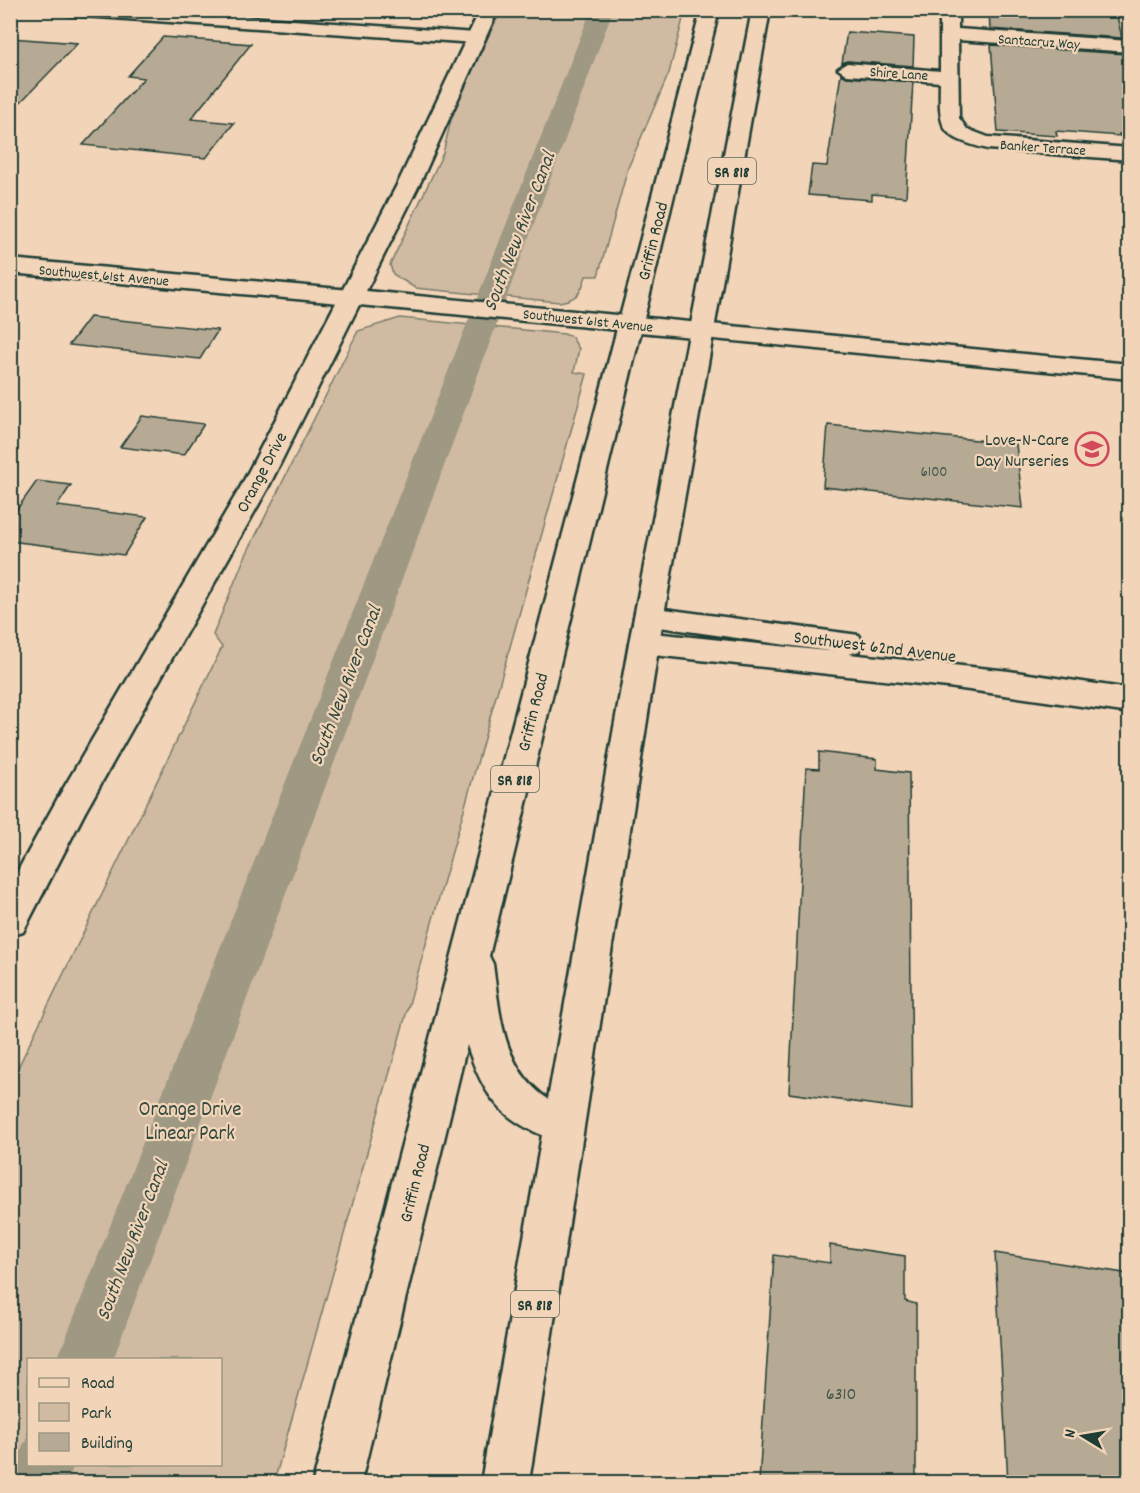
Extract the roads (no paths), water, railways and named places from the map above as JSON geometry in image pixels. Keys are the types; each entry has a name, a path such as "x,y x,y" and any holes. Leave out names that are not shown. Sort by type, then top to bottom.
{"street":[{"path":"69,10 217,15 475,38"},
{"name":"Orange Drive","path":"10,921 77,794 254,488 410,181 489,10"},
{"name":"Griffin Road","path":"337,1482 710,10"},
{"name":"SR 818","path":"505,1482 647,630 761,10"},
{"path":"949,10 950,77"},
{"name":"Santacruz Way","path":"949,34 1130,47"},
{"name":"Shire Lane","path":"847,69 950,77"},
{"name":"Banker Terrace","path":"950,77 949,118 952,127 959,133 988,143 1130,154"},
{"name":"Southwest 61st Avenue","path":"10,266 1130,372"},
{"name":"Southwest 62nd Avenue","path":"647,630 1130,701"},
{"path":"471,951 486,1045 503,1084 530,1111 566,1126"}],"waterway":[{"name":"South New River Canal","path":"86,1358 602,10"},
{"name":"South New River Canal","path":"38,1482 44,1466"}],"place":[{"name":"Love-N-Care Day Nurseries","path":"1092,449"}],"park label":[{"name":"Orange Drive Linear Park","path":"190,1120"}]}
